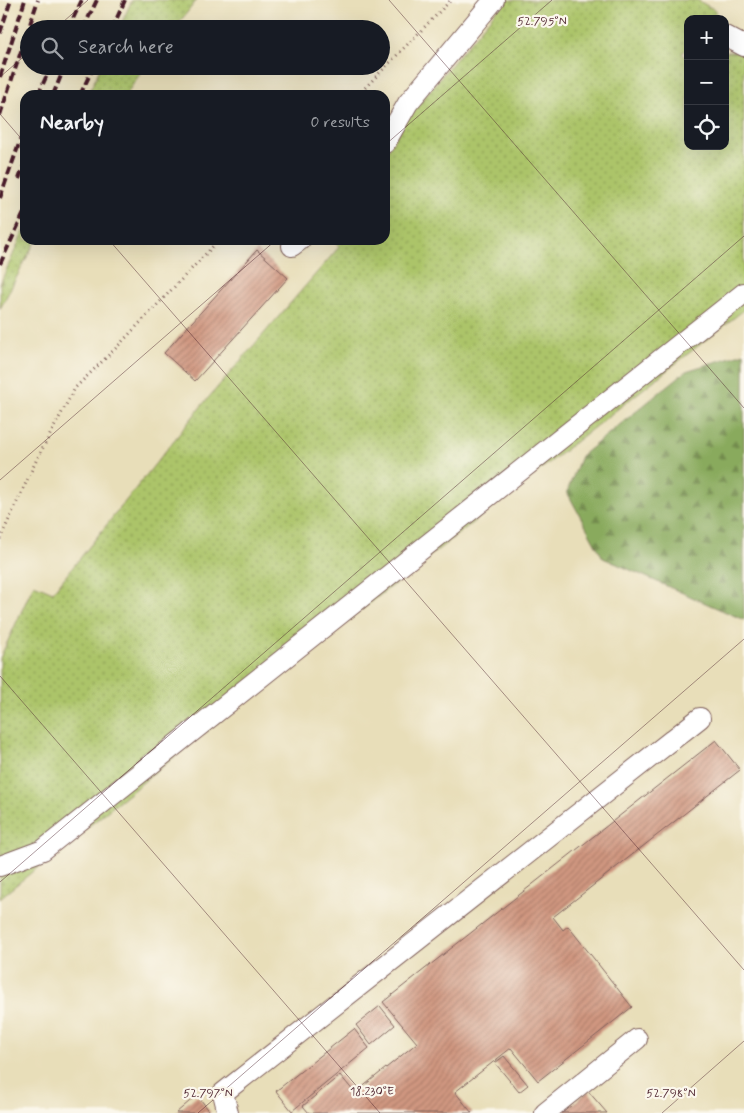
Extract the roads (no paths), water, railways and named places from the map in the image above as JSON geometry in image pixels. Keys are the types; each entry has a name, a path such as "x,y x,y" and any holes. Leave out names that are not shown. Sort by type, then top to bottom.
{"street":[{"path":"390,134 408,103 475,26 494,0"},
{"path":"729,38 744,46"},
{"path":"0,866 43,850 744,293"},
{"path":"228,1113 223,1093 700,718"},
{"path":"545,1113 637,1039"}],"railway":[{"path":"0,33 11,0"},
{"path":"0,77 25,0"},
{"path":"31,20 38,0"},
{"path":"72,20 82,0"},
{"path":"87,20 97,0"},
{"path":"116,20 125,0"},
{"path":"0,115 20,54"},
{"path":"40,90 47,75"},
{"path":"55,90 61,75"},
{"path":"82,90 90,75"},
{"path":"0,198 20,141"},
{"path":"0,264 20,222"}]}
